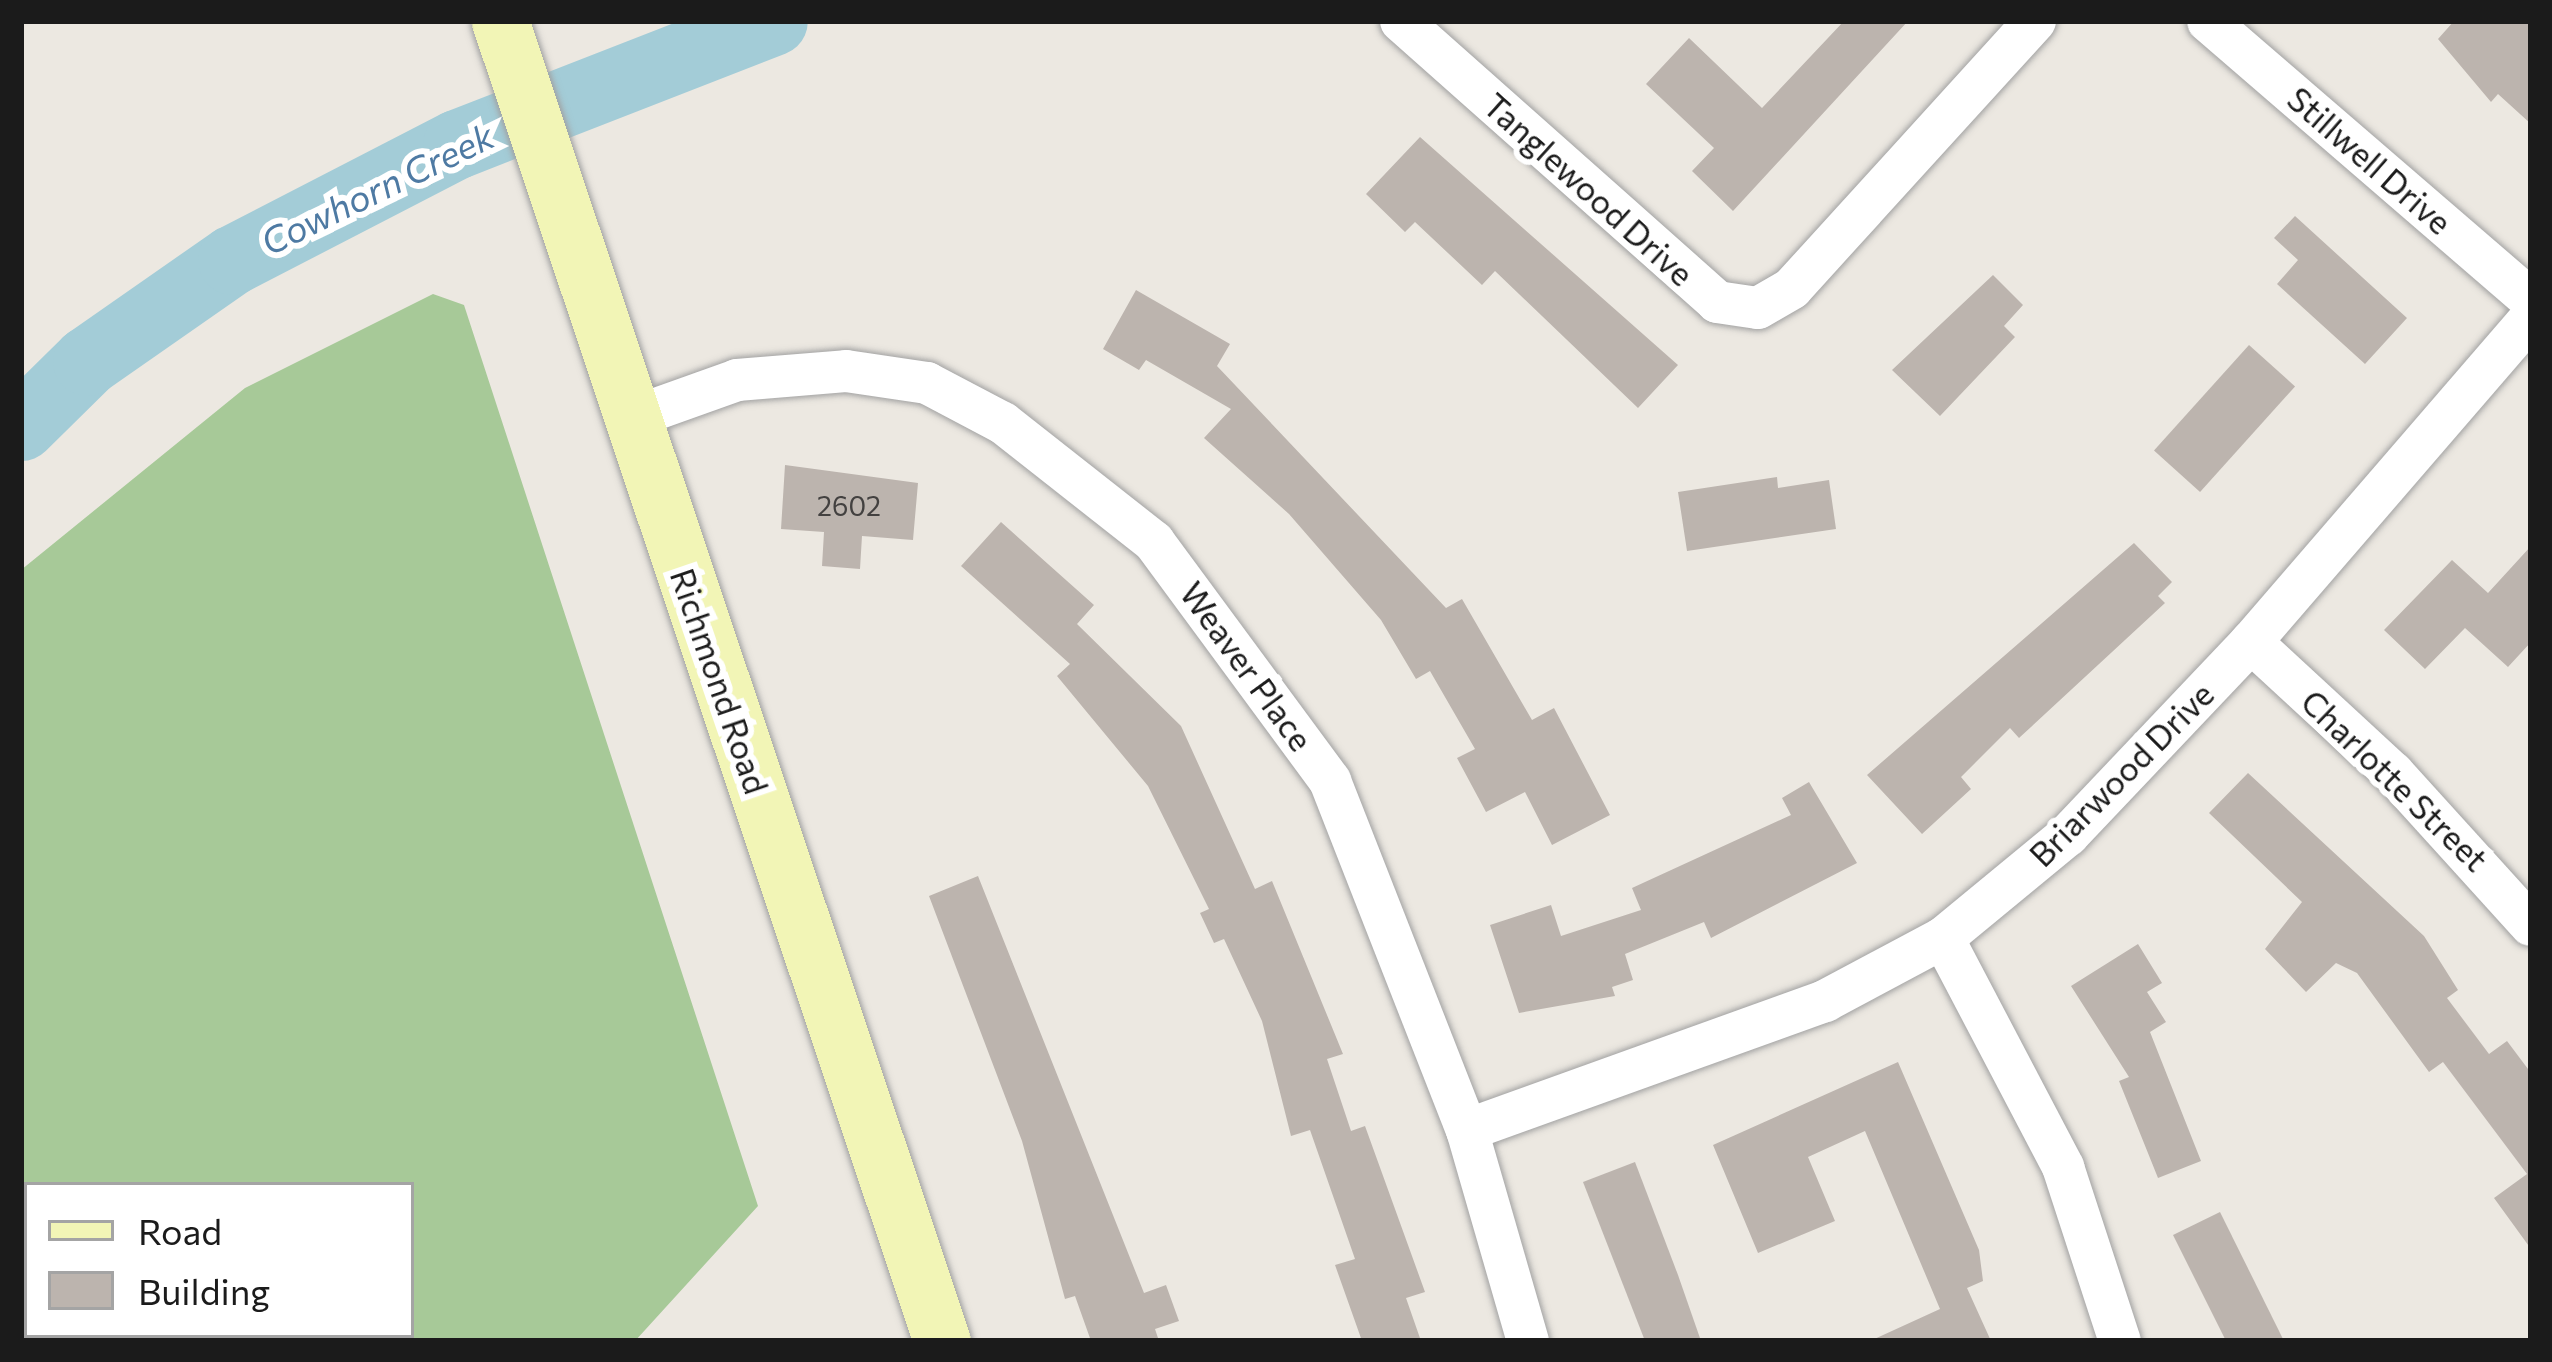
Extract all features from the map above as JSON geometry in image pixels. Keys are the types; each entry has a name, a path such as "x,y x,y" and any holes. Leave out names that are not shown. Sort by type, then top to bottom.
{"main road":[{"name":"Richmond Road","path":"500,21 942,1341"}],"street":[{"name":"Tanglewood Drive","path":"1400,21 1717,302 1758,308 1792,289 2035,21"},
{"name":"Stillwell Drive","path":"2208,21 2531,300"},
{"name":"Briarwood Drive","path":"1467,1130 1825,1001 1943,938 2068,836 2252,642 2531,318"},
{"name":"Weaver Place","path":"631,418 737,380 846,371 926,383 1081,478 1194,590 1330,782 1467,1130 1528,1341"},
{"name":"Charlotte Street","path":"2252,642 2393,773 2531,925"},
{"path":"1943,938 2063,1167 2120,1341"}],"green space":[{"path":"433,294 464,305 758,1206 635,1341 21,1341 21,570 245,388"}],"building":[{"path":"1844,21 1908,21 1733,211 1692,171 1714,148 1646,84 1689,38 1762,108"},
{"path":"2454,21 2531,21 2531,124 2498,94 2491,102 2438,39"},
{"path":"1420,137 1678,365 1638,408 1495,271 1482,285 1415,222 1405,232 1366,194"},
{"path":"2295,216 2407,318 2365,364 2277,284 2298,260 2274,238"},
{"path":"1993,275 2023,305 2004,326 2015,337 1940,416 1892,370"},
{"path":"1136,290 1230,344 1217,366 1446,608 1462,599 1532,720 1554,708 1610,815 1552,845 1525,792 1486,812 1457,758 1475,749 1430,671 1416,679 1381,620 1289,514 1204,438 1231,409 1146,360 1139,370 1103,349"},
{"path":"2249,345 2295,386 2200,492 2154,451"},
{"path":"785,465 918,483 913,540 862,536 860,569 822,566 824,532 781,529"},
{"path":"1777,477 1778,488 1829,480 1836,529 1687,551 1678,492"},
{"path":"1001,522 1094,605 1077,624 1181,726 1255,889 1272,881 1343,1054 1327,1059 1351,1131 1365,1126 1425,1292 1406,1298 1421,1341 1362,1341 1335,1265 1355,1259 1310,1130 1291,1136 1262,1021 1224,939 1214,943 1200,913 1209,909 1148,786 1057,676 1070,664 961,566"},
{"path":"2134,543 2172,582 2158,596 2165,603 2019,738 2010,728 1961,777 1971,789 1922,834 1867,775"},
{"path":"2531,546 2531,642 2508,667 2465,628 2425,669 2384,630 2452,560 2488,593"},
{"path":"2248,773 2424,936 2458,990 2447,998 2489,1054 2507,1041 2531,1073 2531,1249 2494,1198 2527,1174 2443,1062 2429,1072 2357,973 2336,963 2306,992 2265,949 2302,902 2209,813"},
{"path":"1809,782 1857,863 1711,938 1704,922 1625,954 1633,980 1612,987 1615,996 1519,1013 1490,925 1551,905 1561,936 1641,910 1632,888 1791,815 1782,798"},
{"path":"978,876 1144,1293 1166,1285 1179,1321 1155,1329 1159,1341 1091,1341 1075,1296 1065,1299 1022,1141 929,896"},
{"path":"2138,944 2162,983 2147,992 2166,1022 2150,1032 2201,1161 2158,1178 2119,1081 2129,1077 2071,986"},
{"path":"1898,1062 1979,1250 1983,1281 1967,1288 1991,1341 1870,1341 1940,1309 1865,1131 1808,1157 1835,1221 1758,1253 1713,1145"},
{"path":"1635,1162 1701,1341 1645,1341 1583,1182"},
{"path":"2220,1212 2284,1341 2226,1341 2173,1235"}],"waterway":[{"name":"Cowhorn Creek","path":"21,426 87,361 232,260 457,144 773,21"}]}
